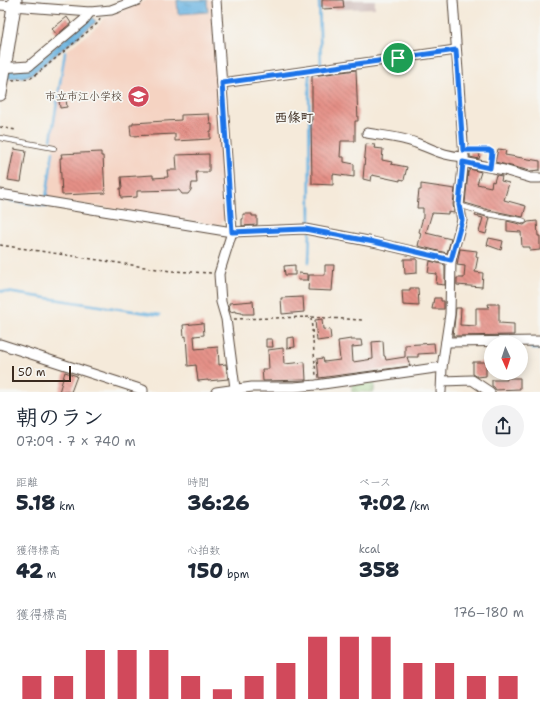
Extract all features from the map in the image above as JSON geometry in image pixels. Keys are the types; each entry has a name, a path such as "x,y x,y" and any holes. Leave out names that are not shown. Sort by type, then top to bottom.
{"main road":[{"path":"0,94 2,71 14,3"}],"street":[{"path":"0,4 14,3 90,12 111,10 138,0"},
{"path":"216,0 232,232 219,274 221,302 226,319 235,388"},
{"path":"441,392 442,368 450,314 451,260 462,220 459,205 464,157 453,0"},
{"path":"2,71 29,66 84,20 90,12"},
{"path":"222,83 456,50"},
{"path":"367,133 408,141 439,153 453,157 464,157 490,168 504,170 531,178 540,178"},
{"path":"0,194 232,232 305,229 374,242 451,260"},
{"path":"446,342 540,341"},
{"path":"0,344 143,390 143,392"},
{"path":"221,392 235,388 252,390 294,389 442,368"},
{"path":"442,381 472,380 490,392"}],"lane":[{"path":"0,138 54,148"},
{"path":"459,205 488,214 522,220 524,222"}],"path":[{"path":"1,128 16,130"},
{"path":"464,157 489,150 492,152 490,168"},
{"path":"0,245 171,271 219,274"},
{"path":"226,319 311,317 362,320"},
{"path":"311,317 316,385"}],"shaded area":[{"name":"市立市江小学校","path":"147,0 212,0 227,216 219,225 46,198 55,141 51,140 65,52 100,24 103,19"},
{"path":"319,0 375,0 375,8 319,10"}],"green space":[{"path":"375,380 374,392 352,392 352,382"}],"water":[{"path":"177,0 207,0 208,12 178,14"},
{"path":"92,16 96,22 32,74 24,77 0,79 0,72 32,66"}],"building":[{"path":"322,0 343,0 344,8 322,9"},
{"path":"67,17 71,23 57,35 52,29"},
{"path":"356,70 358,121 355,121 355,141 341,141 340,157 344,157 344,162 354,164 354,177 333,174 333,185 312,184 312,76"},
{"path":"66,99 67,107 60,108 59,100"},
{"path":"209,114 210,124 212,124 210,139 175,141 175,134 131,136 130,125 133,125 133,123 181,120 181,115"},
{"path":"366,144 375,145 374,148 383,149 382,160 392,162 391,164 407,167 404,180 400,179 400,181 372,175 371,181 363,179"},
{"path":"14,149 26,151 21,182 8,180"},
{"path":"498,149 506,150 505,155 540,161 540,170 530,171 495,162"},
{"path":"101,152 101,156 103,156 105,193 62,195 61,154"},
{"path":"470,152 480,154 479,159 470,157"},
{"path":"209,154 209,172 196,172 197,183 192,183 191,190 188,194 182,194 179,190 137,191 137,197 121,198 121,177 153,175 153,178 168,177 167,170 177,170 176,155"},
{"path":"470,169 481,172 477,184 491,187 492,181 494,182 496,175 502,176 501,181 509,183 504,200 526,206 523,217 465,203 468,173"},
{"path":"421,184 455,189 453,204 454,213 432,213 426,233 451,239 447,253 418,246 421,233 419,232 423,217 423,208 417,208"},
{"path":"243,214 252,214 252,216 257,216 257,225 242,226"},
{"path":"476,214 490,218 486,234 479,232 483,218 475,216"},
{"path":"507,221 524,225 528,222 537,221 538,236 540,236 540,250 530,251 530,247 522,247 521,232 507,231"},
{"path":"489,238 503,241 501,250 487,245"},
{"path":"460,249 477,251 476,256 478,257 475,272 483,273 482,287 457,285 457,278 464,278 465,266 457,265"},
{"path":"404,259 417,259 417,273 405,274"},
{"path":"430,261 445,265 445,285 436,284 437,274 428,273"},
{"path":"295,265 295,275 285,275 284,266"},
{"path":"325,265 334,265 332,291 308,290 309,275 325,275"},
{"path":"299,273 308,274 308,280 298,280"},
{"path":"410,288 418,288 419,306 403,305 402,290 410,290"},
{"path":"303,297 304,312 282,314 281,298"},
{"path":"434,298 441,298 441,301 444,301 444,309 432,309"},
{"path":"253,301 254,314 242,314 235,311 230,312 229,303"},
{"path":"488,304 499,304 499,323 514,324 514,335 453,336 456,308 461,308 460,325 476,326 476,308 489,308"},
{"path":"322,319 323,329 330,330 331,339 317,341 315,320"},
{"path":"203,323 204,335 194,336 195,349 218,347 219,365 226,364 228,379 198,381 196,365 188,366 186,336 184,337 183,325"},
{"path":"294,337 295,347 287,348 287,338"},
{"path":"266,339 272,339 273,347 266,347"},
{"path":"351,339 361,340 362,346 352,347 353,362 373,359 372,342 383,341 384,356 386,360 405,357 405,345 434,343 435,353 418,354 418,357 407,357 410,366 319,378 317,359 323,358 324,362 340,360 338,341"},
{"path":"283,348 284,364 305,362 306,380 263,381 262,369 269,369 268,350"},
{"path":"473,362 484,362 484,376 478,377 473,374"},
{"path":"65,372 77,376 71,392 59,392"},
{"path":"492,380 520,380 520,389 496,390 492,386"}],"waterway":[{"path":"319,0 321,67"},
{"path":"51,140 65,52"},
{"path":"309,72 310,226"},
{"path":"46,198 53,152"},
{"path":"0,199 46,206 49,205"},
{"path":"309,262 310,232"},
{"path":"0,291 160,315"},
{"path":"528,345 533,349 540,349"}],"place":[{"name":"市立市江小学校","path":"138,96"}],"district":[{"name":"西條町","path":"294,117"}],"route":[{"path":"456,50 463,150 489,150 492,152 490,168 463,162 459,205 462,220 451,260 412,250 305,229 232,232 222,83 398,58 456,50"}]}
